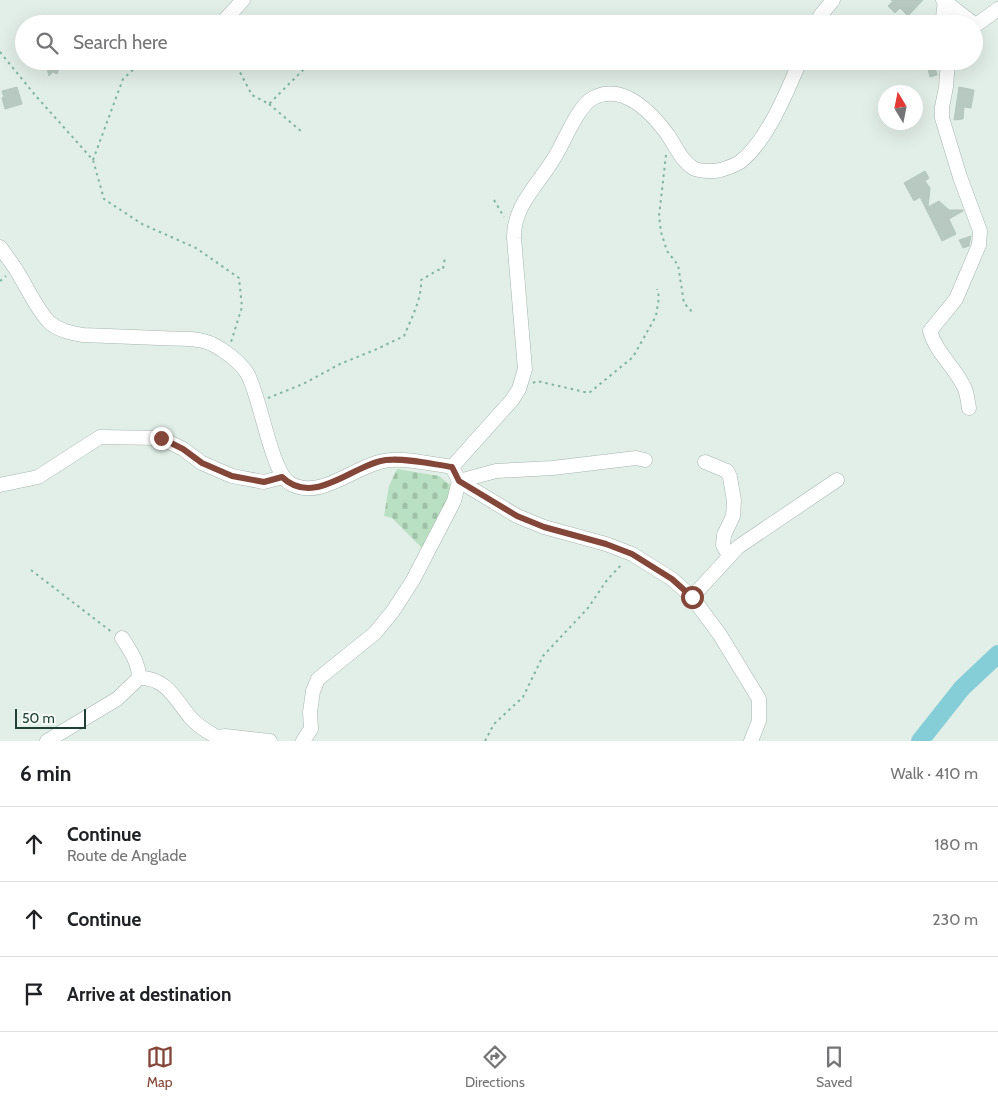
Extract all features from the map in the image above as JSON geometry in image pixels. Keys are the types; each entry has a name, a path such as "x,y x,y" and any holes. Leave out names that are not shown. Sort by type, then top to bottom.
{"street":[{"path":"229,15 243,0"},
{"path":"821,15 833,0"},
{"path":"943,15 944,1"},
{"path":"944,1 962,15"},
{"path":"983,20 998,9"},
{"path":"452,467 512,400 521,382 524,369 514,227 520,207 556,157 584,106 592,98 603,94 615,94 628,98 644,108 668,135 682,159 695,169 705,172 719,170 740,162 760,141 784,99 796,70"},
{"path":"947,70 942,118 954,160 980,231 979,245 956,299 930,331 939,351 965,389 969,408"},
{"path":"0,247 17,270 44,315 59,328 70,333 83,335 189,339 211,344 228,354 246,373 259,402 274,458 282,477 289,484 302,488 324,486 384,460 452,467"},
{"path":"0,485 38,477 100,437 161,438 183,449 202,463 232,476 264,482 282,477"},
{"path":"459,481 496,471 552,468 636,458 645,460"},
{"path":"705,462 727,471 730,477 734,501 733,516 724,535 723,545 729,556"},
{"path":"452,467 459,481 517,516 544,527 606,544 632,554 672,579 692,597 720,635 759,699 759,721 751,741"},
{"path":"692,597 729,556 747,540 837,480"},
{"path":"303,741 310,729 313,691 318,679 375,633 393,611 413,580 454,501 459,481"},
{"path":"122,638 139,670 139,678"},
{"path":"47,741 116,699 139,678 146,678 162,684 172,692 196,722 219,739 225,736 270,741"}],"path":[{"path":"0,52 35,95 93,160 104,199 142,224 196,248 239,278 242,307 228,354"},
{"path":"93,160 123,79 133,70"},
{"path":"239,70 252,95 269,104 302,132"},
{"path":"269,104 303,70"},
{"path":"668,135 659,216 661,232 667,251 678,265 684,303 694,313"},
{"path":"494,200 503,216 514,227"},
{"path":"259,402 304,384 340,364 404,336 422,287 421,280 443,269 446,257"},
{"path":"521,382 533,383 537,381 589,393 633,357 656,316 659,297 657,289"},
{"path":"485,741 494,724 523,697 543,656 588,608 607,580 632,554"},
{"path":"30,570 107,629 122,638"}],"green space":[{"path":"397,469 439,476 454,488 425,551 392,518 384,516 389,486"}],"building":[{"path":"891,0 923,0 909,15 900,8 895,13 888,6 893,1"},
{"path":"48,70 59,70 57,74 53,72 49,76"},
{"path":"928,70 936,70 937,75 930,77"},
{"path":"17,87 22,104 5,109 2,91"},
{"path":"959,87 974,90 971,108 964,107 963,119 954,120"},
{"path":"925,171 929,178 925,181 930,188 928,207 939,201 949,210 963,210 949,219 956,234 942,241 920,197 914,201 904,183"},
{"path":"971,236 969,246 963,248 959,240"}],"waterway":[{"path":"920,741 962,688 998,654"}],"route":[{"path":"161,438 183,449 202,463 232,476 264,482 282,477 289,484 302,488 324,486 384,460 452,467 459,481 517,516 544,527 606,544 632,554 672,579 692,597"}]}
